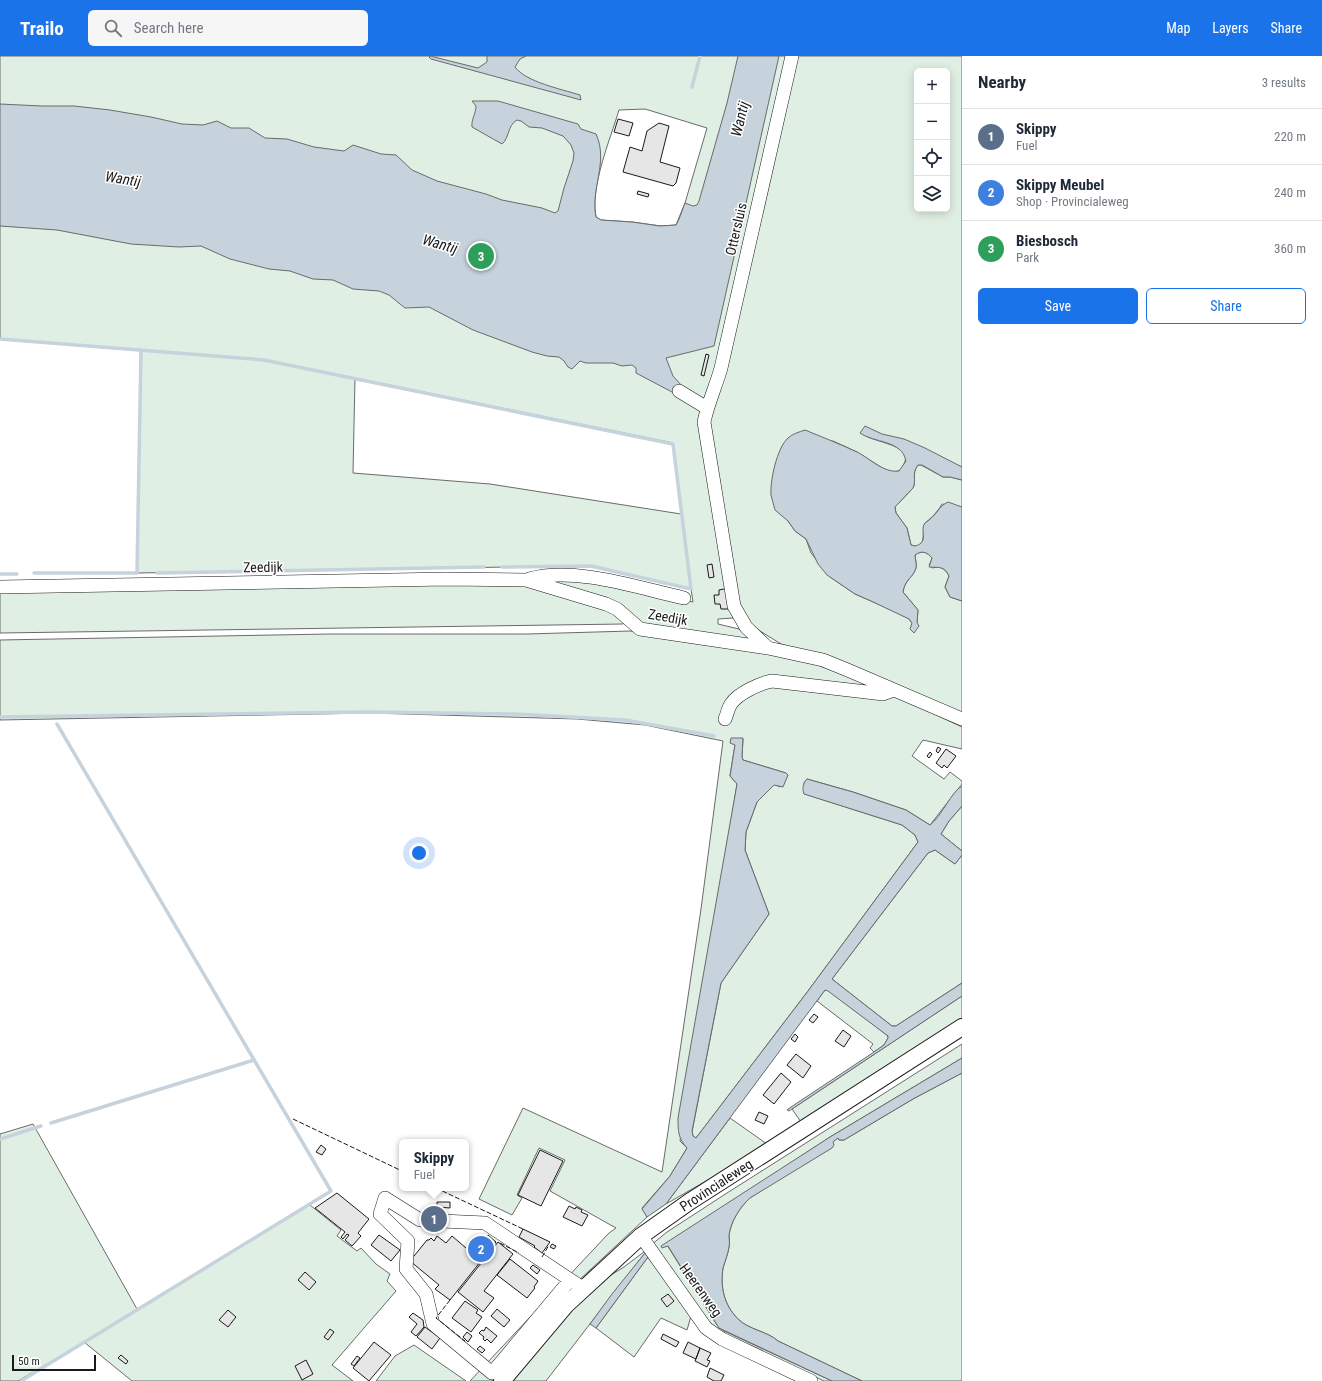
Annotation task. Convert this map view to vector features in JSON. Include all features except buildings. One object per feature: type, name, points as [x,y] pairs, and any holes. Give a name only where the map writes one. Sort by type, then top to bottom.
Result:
[{"type":"main road","name":"Provincialeweg","points":[[502,1381],[518,1352],[540,1326],[584,1289],[641,1236],[695,1198],[962,1027]]},
{"type":"street","name":"Ottersluis","points":[[707,408],[721,368],[792,56]]},
{"type":"street","points":[[679,391],[707,408],[704,422],[734,606],[746,627],[768,648]]},
{"type":"street","name":"Zeedijk","points":[[526,580],[556,575],[593,577],[684,598]]},
{"type":"street","name":"Zeedijk","points":[[0,587],[447,579],[526,580],[606,604],[617,609],[640,629],[768,648],[823,660],[962,720]]},
{"type":"street","points":[[726,719],[730,704],[761,683],[772,681],[883,694],[894,690]]},
{"type":"street","points":[[518,1352],[492,1373],[433,1324],[426,1294],[406,1269],[408,1241],[380,1214],[385,1198],[420,1220],[485,1223],[584,1289]]},
{"type":"street","name":"Heerenweg","points":[[641,1236],[706,1328],[722,1339],[811,1381]]},
{"type":"street","points":[[540,1326],[570,1280]]},
{"type":"green space","points":[[0,56],[962,56],[962,467],[861,433],[867,437],[894,446],[901,450],[905,455],[905,462],[899,471],[892,472],[884,469],[857,452],[833,441],[782,446],[773,477],[788,521],[795,531],[806,539],[811,553],[830,577],[855,594],[901,614],[912,623],[917,622],[918,610],[903,592],[905,584],[916,568],[915,555],[922,552],[928,554],[932,558],[929,565],[932,568],[937,567],[946,571],[949,576],[945,587],[950,597],[962,601],[962,716],[832,660],[781,644],[752,626],[740,607],[705,404],[725,575],[733,618],[718,619],[718,624],[743,630],[748,636],[747,640],[648,626],[539,580],[572,578],[693,602],[691,589],[591,566],[137,573],[141,350],[0,339]],"holes":[[[645,109],[707,128],[685,203],[676,225],[661,226],[601,220],[596,217],[595,205],[598,178],[619,110]],[[355,378],[673,443],[681,514],[490,484],[353,473]]]},
{"type":"green space","points":[[918,465],[921,465],[943,477],[962,480],[962,507],[942,504],[935,514],[925,523],[922,543],[916,546],[911,545],[907,528],[896,513],[895,507],[913,488],[914,474]]},
{"type":"green space","points":[[519,583],[609,609],[624,623],[0,633],[0,590]]},
{"type":"green space","points":[[630,631],[699,640],[799,658],[882,689],[962,727],[962,749],[923,740],[912,756],[944,779],[950,772],[962,781],[962,784],[930,825],[906,810],[853,792],[807,779],[804,783],[805,794],[902,825],[915,835],[918,842],[808,991],[696,1138],[693,1136],[692,1132],[721,983],[769,914],[745,850],[746,832],[757,802],[774,784],[780,787],[788,775],[786,773],[743,760],[743,739],[735,745],[730,776],[737,784],[680,1141],[687,1148],[670,1176],[642,1208],[647,1217],[576,1283],[536,1325],[492,1381],[470,1381],[609,1233],[616,1228],[550,1191],[565,1160],[539,1148],[517,1195],[522,1198],[512,1215],[479,1199],[523,1108],[662,1172],[701,909],[723,741],[645,725],[577,719],[370,713],[0,720],[0,640],[329,634],[527,634]]},
{"type":"green space","points":[[962,806],[962,851],[941,834],[949,821]]},
{"type":"green space","points":[[935,850],[955,864],[962,855],[962,983],[896,1026],[892,1026],[832,979],[928,853]]},
{"type":"green space","points":[[825,990],[828,990],[888,1036],[884,1045],[874,1052],[870,1048],[873,1044],[817,1001]]},
{"type":"green space","points":[[962,996],[962,1020],[801,1122],[792,1109]]},
{"type":"green space","points":[[962,1044],[962,1058],[830,1137],[667,1245],[717,1325],[724,1331],[832,1381],[824,1381],[707,1326],[651,1245],[667,1232],[727,1193]]},
{"type":"green space","points":[[962,1073],[962,1381],[862,1381],[742,1323],[733,1314],[726,1302],[722,1275],[729,1250],[729,1235],[732,1225],[739,1210],[746,1202],[838,1138],[839,1140],[844,1140],[913,1099]]},
{"type":"green space","points":[[730,1118],[767,1144],[666,1204]]},
{"type":"green space","points":[[33,1124],[137,1309],[310,1205],[341,1230],[337,1236],[357,1251],[361,1248],[376,1264],[390,1274],[387,1281],[396,1291],[332,1365],[353,1381],[132,1381],[84,1342],[18,1381],[0,1381],[0,1134]]},
{"type":"green space","points":[[645,1251],[645,1253],[546,1381],[509,1381],[593,1286],[624,1267]]},
{"type":"green space","points":[[648,1257],[691,1316],[687,1330],[661,1318],[634,1357],[596,1328]]},
{"type":"green space","points":[[414,1345],[466,1381],[376,1381],[395,1356]]},
{"type":"water","points":[[487,56],[526,56],[520,59],[515,67],[520,72],[535,81],[580,95],[581,100],[431,59],[429,57],[478,68],[487,62]]},
{"type":"water","name":"Wantij","points":[[738,56],[779,56],[714,346],[666,358],[673,376],[682,386],[676,393],[636,373],[636,368],[632,365],[622,366],[613,363],[586,363],[580,361],[572,369],[568,367],[559,357],[547,356],[532,352],[473,330],[429,307],[405,308],[389,295],[379,291],[353,289],[333,280],[313,279],[290,271],[269,269],[230,259],[201,246],[179,247],[131,244],[57,230],[0,226],[0,104],[74,106],[110,110],[182,124],[203,125],[217,121],[231,128],[249,128],[265,138],[287,139],[314,147],[344,151],[353,145],[381,154],[396,155],[412,170],[437,181],[486,194],[502,200],[542,208],[555,213],[558,211],[573,161],[574,153],[571,145],[563,136],[542,128],[529,127],[517,120],[510,128],[505,141],[502,144],[472,127],[476,106],[472,101],[498,101],[578,124],[581,129],[596,134],[601,155],[595,196],[596,217],[601,220],[660,226],[676,225],[685,203],[693,206],[697,205],[699,201],[727,103]]},
{"type":"water","points":[[865,426],[882,434],[904,439],[962,467],[962,480],[943,477],[922,465],[918,465],[914,474],[913,488],[895,507],[896,513],[907,528],[911,545],[915,546],[922,542],[923,526],[925,523],[943,506],[948,502],[962,507],[962,601],[950,597],[945,587],[949,576],[945,570],[929,567],[932,558],[926,553],[922,552],[915,555],[916,568],[905,584],[903,592],[918,610],[917,622],[919,626],[914,633],[910,629],[912,623],[909,619],[855,594],[827,575],[818,564],[806,539],[795,531],[788,521],[775,510],[771,497],[773,473],[784,443],[796,433],[805,430],[857,452],[882,468],[899,471],[906,461],[903,454],[899,449],[887,443],[860,433]]},
{"type":"water","points":[[731,738],[743,738],[743,760],[786,773],[788,775],[783,787],[774,785],[757,802],[746,832],[745,850],[769,914],[721,983],[692,1131],[693,1136],[696,1138],[808,991],[918,842],[915,835],[902,825],[804,794],[803,786],[807,779],[853,792],[906,810],[930,825],[939,816],[954,793],[962,786],[962,806],[949,821],[941,834],[962,851],[962,855],[955,864],[935,850],[928,853],[832,979],[892,1026],[896,1026],[962,983],[962,996],[789,1111],[787,1110],[884,1045],[888,1038],[888,1036],[825,990],[666,1204],[647,1217],[642,1209],[670,1176],[687,1148],[679,1134],[678,1118],[737,784],[730,776],[735,745],[730,743]]},
{"type":"water","points":[[962,1058],[962,1073],[913,1099],[844,1140],[839,1140],[838,1138],[833,1142],[834,1145],[832,1148],[750,1198],[736,1215],[730,1230],[729,1246],[723,1268],[722,1282],[726,1302],[733,1314],[747,1326],[769,1335],[778,1341],[862,1381],[832,1381],[719,1328],[668,1246],[662,1248],[661,1246],[830,1137]]},
{"type":"water","points":[[645,1253],[648,1257],[596,1328],[590,1324],[612,1294]]},
{"type":"waterway","points":[[692,87],[700,56]]},
{"type":"waterway","points":[[0,339],[264,360],[673,444],[691,589],[591,566],[502,567]]},
{"type":"waterway","points":[[34,573],[137,573],[141,350]]},
{"type":"waterway","points":[[157,573],[484,567]]},
{"type":"waterway","points":[[0,574],[17,574]]},
{"type":"waterway","points":[[0,717],[368,712],[516,714],[625,720],[714,736]]},
{"type":"waterway","points":[[21,1381],[331,1191],[57,724]]},
{"type":"waterway","points":[[51,1123],[254,1060]]},
{"type":"waterway","points":[[0,1139],[41,1126]]},
{"type":"fence","points":[[293,1119],[399,1170]]},
{"type":"fence","points":[[442,1191],[523,1229]]},
{"type":"fence","points":[[500,1243],[519,1253]]},
{"type":"fence","points":[[542,1257],[549,1245]]},
{"type":"fence","points":[[450,1300],[436,1318],[465,1341]]},
{"type":"place","name":"Biesbosch","points":[[481,256]]},
{"type":"place","name":"Skippy","points":[[434,1219]]},
{"type":"place","name":"Skippy Meubel","points":[[481,1249]]}]
